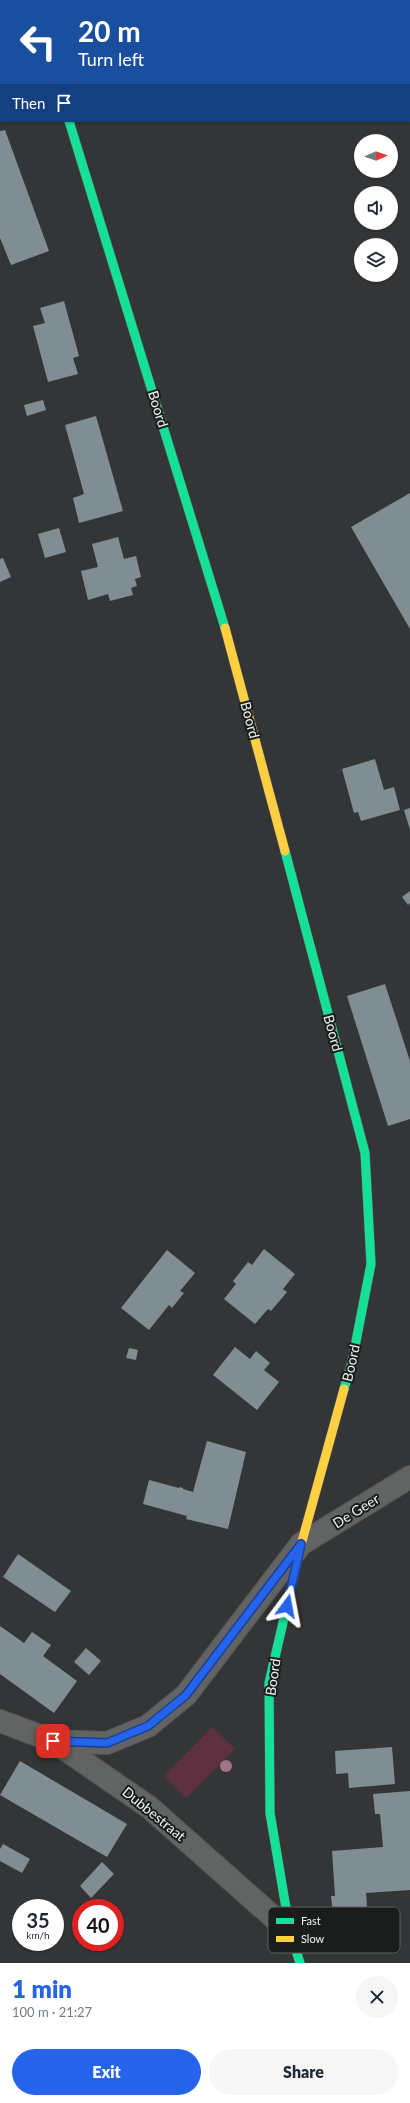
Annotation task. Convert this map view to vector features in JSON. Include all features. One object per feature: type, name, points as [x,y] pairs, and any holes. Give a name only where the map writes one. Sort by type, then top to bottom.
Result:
[{"type":"street","name":"Boord","points":[[69,122],[223,619],[365,1152],[371,1264],[352,1362],[301,1544],[269,1682],[270,1813],[286,1907]]},
{"type":"street","name":"De Geer","points":[[301,1544],[410,1477]]},
{"type":"street","points":[[53,1741],[107,1743],[148,1726],[186,1695],[301,1544]]},
{"type":"street","name":"Dubbestraat","points":[[0,1721],[53,1741],[149,1806],[268,1912]]},
{"type":"street","name":"Boord","points":[[297,1953],[300,1963]]},
{"type":"shaded area","points":[[212,1727],[235,1749],[186,1798],[164,1776]]},
{"type":"building","points":[[5,130],[49,251],[11,265],[0,238],[0,131]]},
{"type":"building","points":[[64,301],[79,356],[73,358],[78,374],[48,382],[33,326],[45,323],[40,308]]},
{"type":"building","points":[[43,400],[46,410],[27,416],[24,405]]},
{"type":"building","points":[[96,416],[123,511],[79,523],[73,498],[84,494],[65,425]]},
{"type":"building","points":[[410,493],[410,629],[351,527]]},
{"type":"building","points":[[59,528],[66,552],[45,558],[38,534]]},
{"type":"building","points":[[118,537],[124,559],[136,556],[141,577],[135,579],[137,586],[131,588],[133,595],[110,601],[108,594],[88,600],[81,571],[98,567],[92,544]]},
{"type":"building","points":[[3,558],[11,577],[0,582],[0,559]]},
{"type":"building","points":[[375,759],[384,790],[394,787],[400,810],[361,821],[358,812],[354,813],[342,769]]},
{"type":"building","points":[[410,808],[410,830],[404,810]]},
{"type":"building","points":[[410,891],[410,903],[408,905],[402,897]]},
{"type":"building","points":[[385,984],[410,1061],[410,1119],[388,1126],[347,996]]},
{"type":"building","points":[[264,1249],[295,1274],[283,1289],[287,1292],[271,1311],[268,1309],[255,1324],[224,1299],[236,1284],[233,1281],[248,1262],[252,1265]]},
{"type":"building","points":[[167,1250],[195,1273],[180,1291],[184,1293],[172,1308],[169,1305],[149,1330],[121,1308]]},
{"type":"building","points":[[235,1347],[250,1359],[256,1351],[270,1363],[264,1370],[279,1382],[257,1410],[213,1375]]},
{"type":"building","points":[[129,1348],[138,1350],[136,1360],[126,1358]]},
{"type":"building","points":[[207,1441],[246,1452],[228,1529],[186,1519],[187,1516],[143,1504],[149,1480],[183,1488],[193,1492]]},
{"type":"building","points":[[18,1554],[71,1591],[55,1612],[3,1577]]},
{"type":"building","points":[[0,1626],[24,1643],[32,1632],[51,1645],[43,1656],[77,1681],[54,1713],[0,1674]]},
{"type":"building","points":[[86,1648],[101,1661],[89,1675],[74,1662]]},
{"type":"building","points":[[392,1747],[395,1784],[349,1788],[348,1773],[336,1774],[335,1751]]},
{"type":"building","points":[[20,1761],[127,1824],[107,1857],[0,1795]]},
{"type":"building","points":[[410,1791],[410,1890],[366,1893],[367,1907],[332,1907],[331,1896],[335,1896],[332,1851],[383,1847],[380,1814],[375,1814],[373,1794]]},
{"type":"building","points":[[3,1844],[30,1859],[22,1873],[0,1861],[0,1849]]},
{"type":"building","points":[[102,1862],[114,1874],[91,1898],[80,1886]]},
{"type":"traffic: fast","points":[[69,122],[225,628]]},
{"type":"traffic: fast","points":[[285,851],[365,1153],[371,1264],[352,1362],[344,1389]]},
{"type":"traffic: fast","points":[[286,1907],[270,1813],[269,1683],[301,1545]]},
{"type":"traffic: fast","points":[[297,1953],[300,1963]]},
{"type":"traffic: slow","points":[[225,628],[285,851]]},
{"type":"traffic: slow","points":[[301,1545],[344,1389]]},
{"type":"route","points":[[53,1741],[107,1743],[148,1726],[186,1695],[301,1544],[287,1606]]}]
